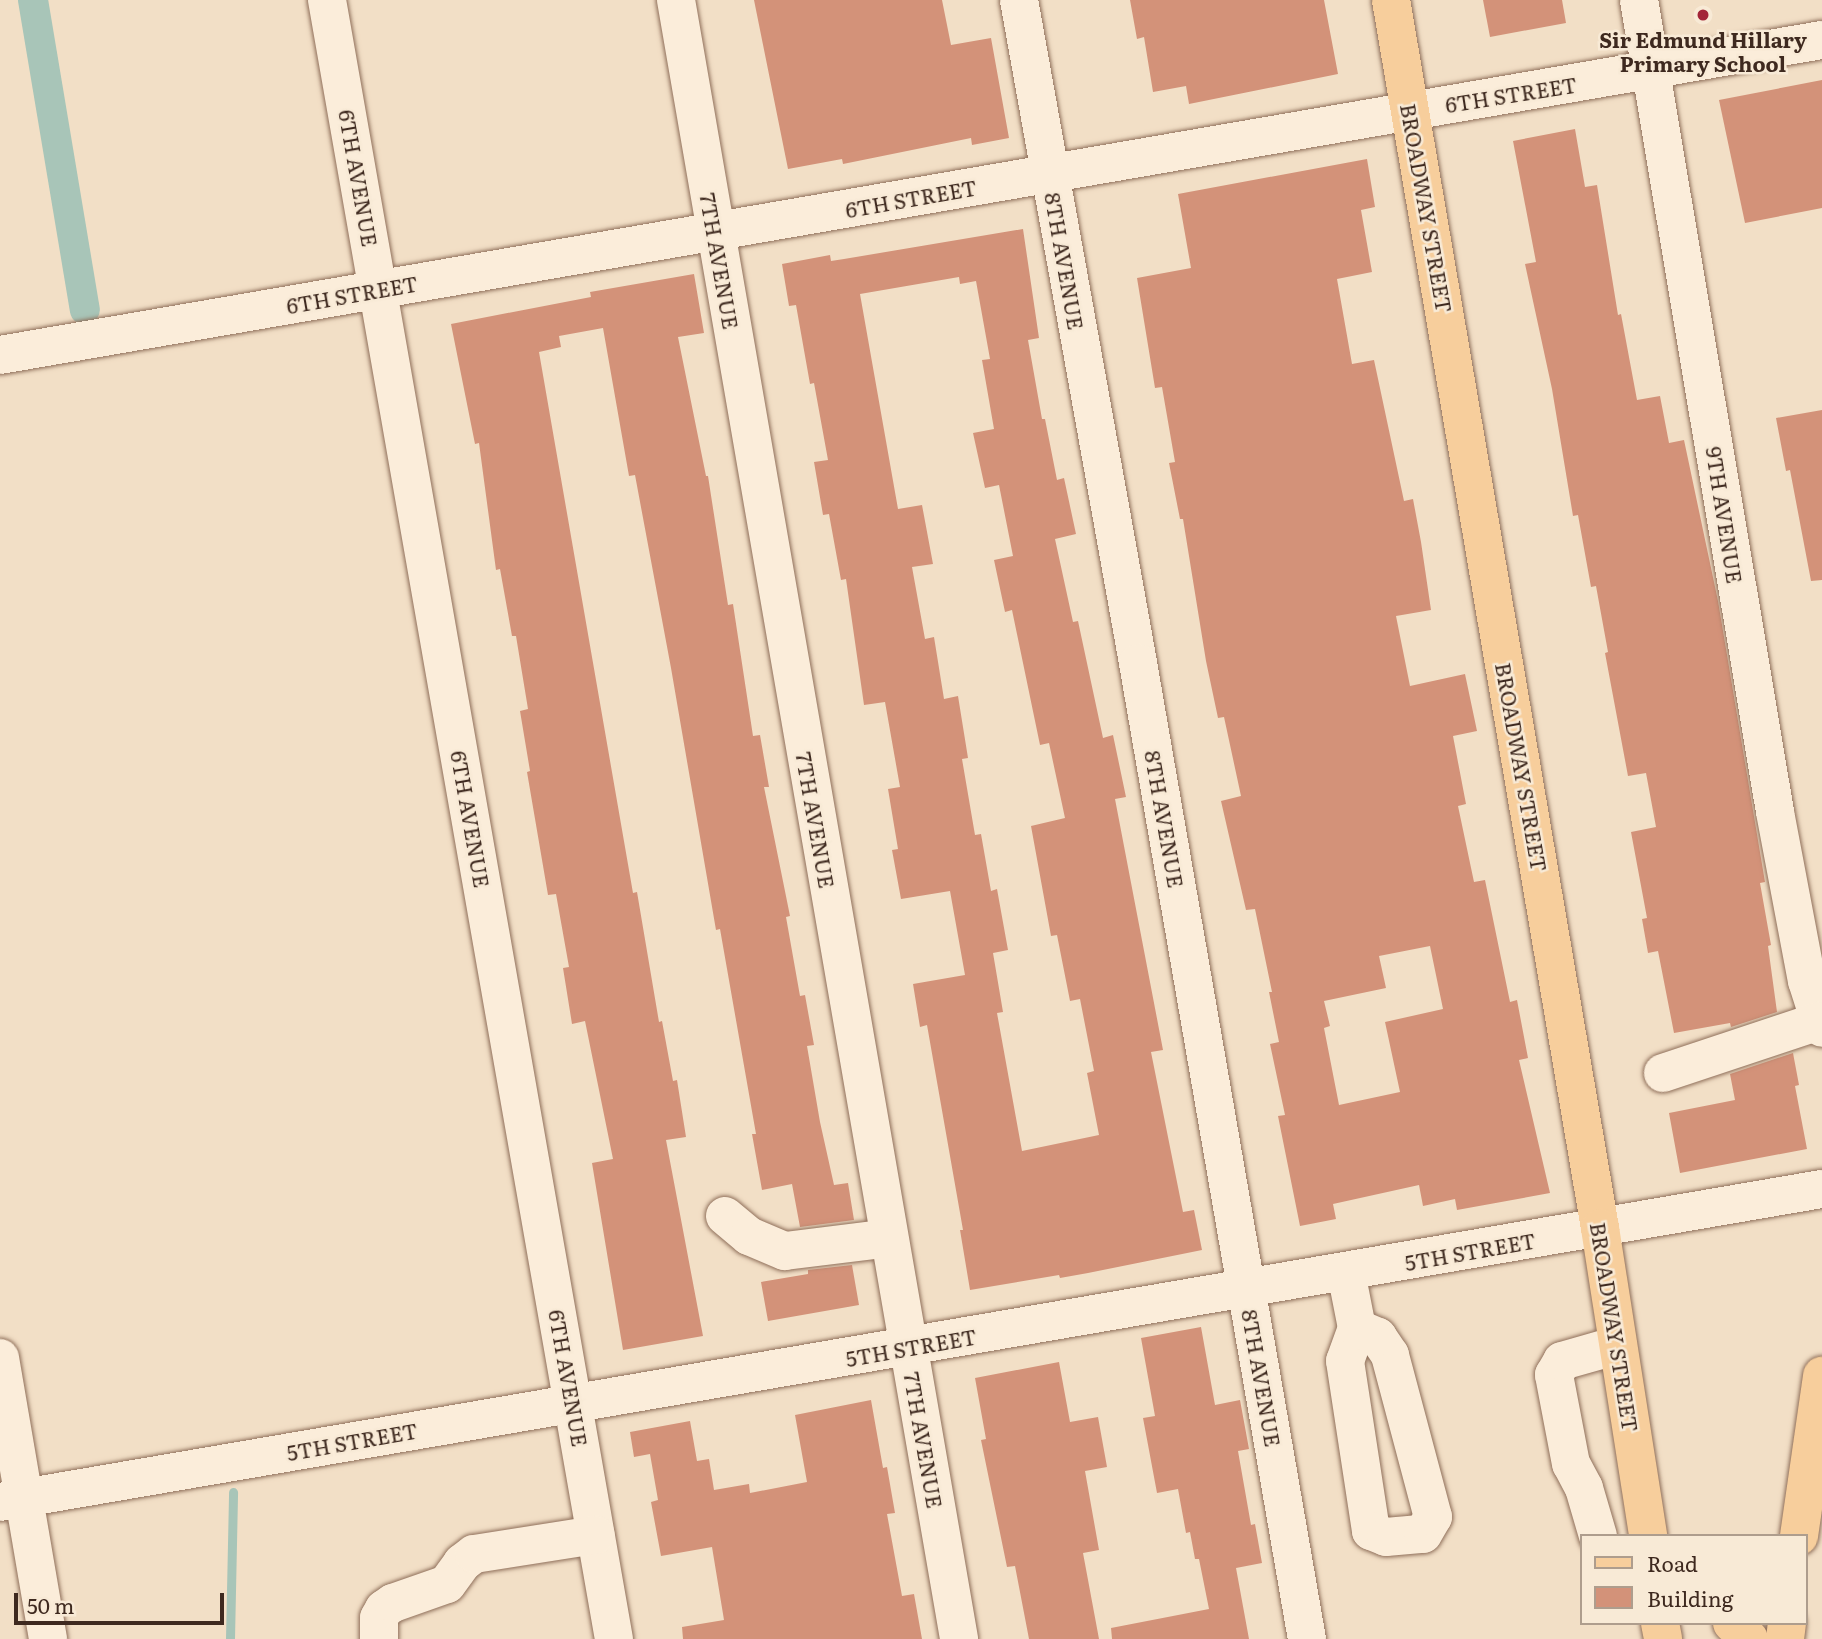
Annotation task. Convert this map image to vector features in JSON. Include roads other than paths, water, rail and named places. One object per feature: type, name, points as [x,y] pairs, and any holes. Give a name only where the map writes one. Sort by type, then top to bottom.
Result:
[{"type":"main road","name":"BROADWAY STREET","points":[[1391,0],[1600,1228],[1648,1534]]},
{"type":"main road","points":[[1799,1534],[1822,1382]]},
{"type":"main road","points":[[1637,1462],[1670,1534]]},
{"type":"main road","points":[[1734,1625],[1749,1639]]},
{"type":"street","name":"6TH AVENUE","points":[[327,0],[614,1639]]},
{"type":"street","name":"7TH AVENUE","points":[[676,0],[959,1639]]},
{"type":"street","name":"8TH AVENUE","points":[[1019,0],[1307,1639]]},
{"type":"street","name":"9TH AVENUE","points":[[1639,0],[1775,812],[1810,923],[1821,1025]]},
{"type":"street","name":"6TH STREET","points":[[0,355],[1822,40]]},
{"type":"street","points":[[1663,1073],[1821,1025]]},
{"type":"street","name":"5TH STREET","points":[[12,1500],[1822,1189]]},
{"type":"street","points":[[724,1216],[749,1236],[785,1251],[889,1238]]},
{"type":"street","points":[[1346,1272],[1357,1328],[1345,1361],[1371,1531],[1386,1537],[1423,1534],[1433,1517],[1390,1355],[1378,1337],[1357,1328]]},
{"type":"street","points":[[1597,1534],[1584,1488],[1571,1464],[1555,1375],[1562,1361],[1618,1345]]},
{"type":"street","points":[[0,1358],[12,1500],[48,1639]]},
{"type":"street","points":[[379,1639],[379,1618],[384,1609],[393,1603],[447,1584],[462,1563],[474,1554],[596,1535]]},
{"type":"waterway","points":[[33,0],[85,310]]},
{"type":"waterway","points":[[230,1639],[233,1492]]},
{"type":"place","name":"Sir Edmund Hillary Primary School","points":[[1703,15]]}]
